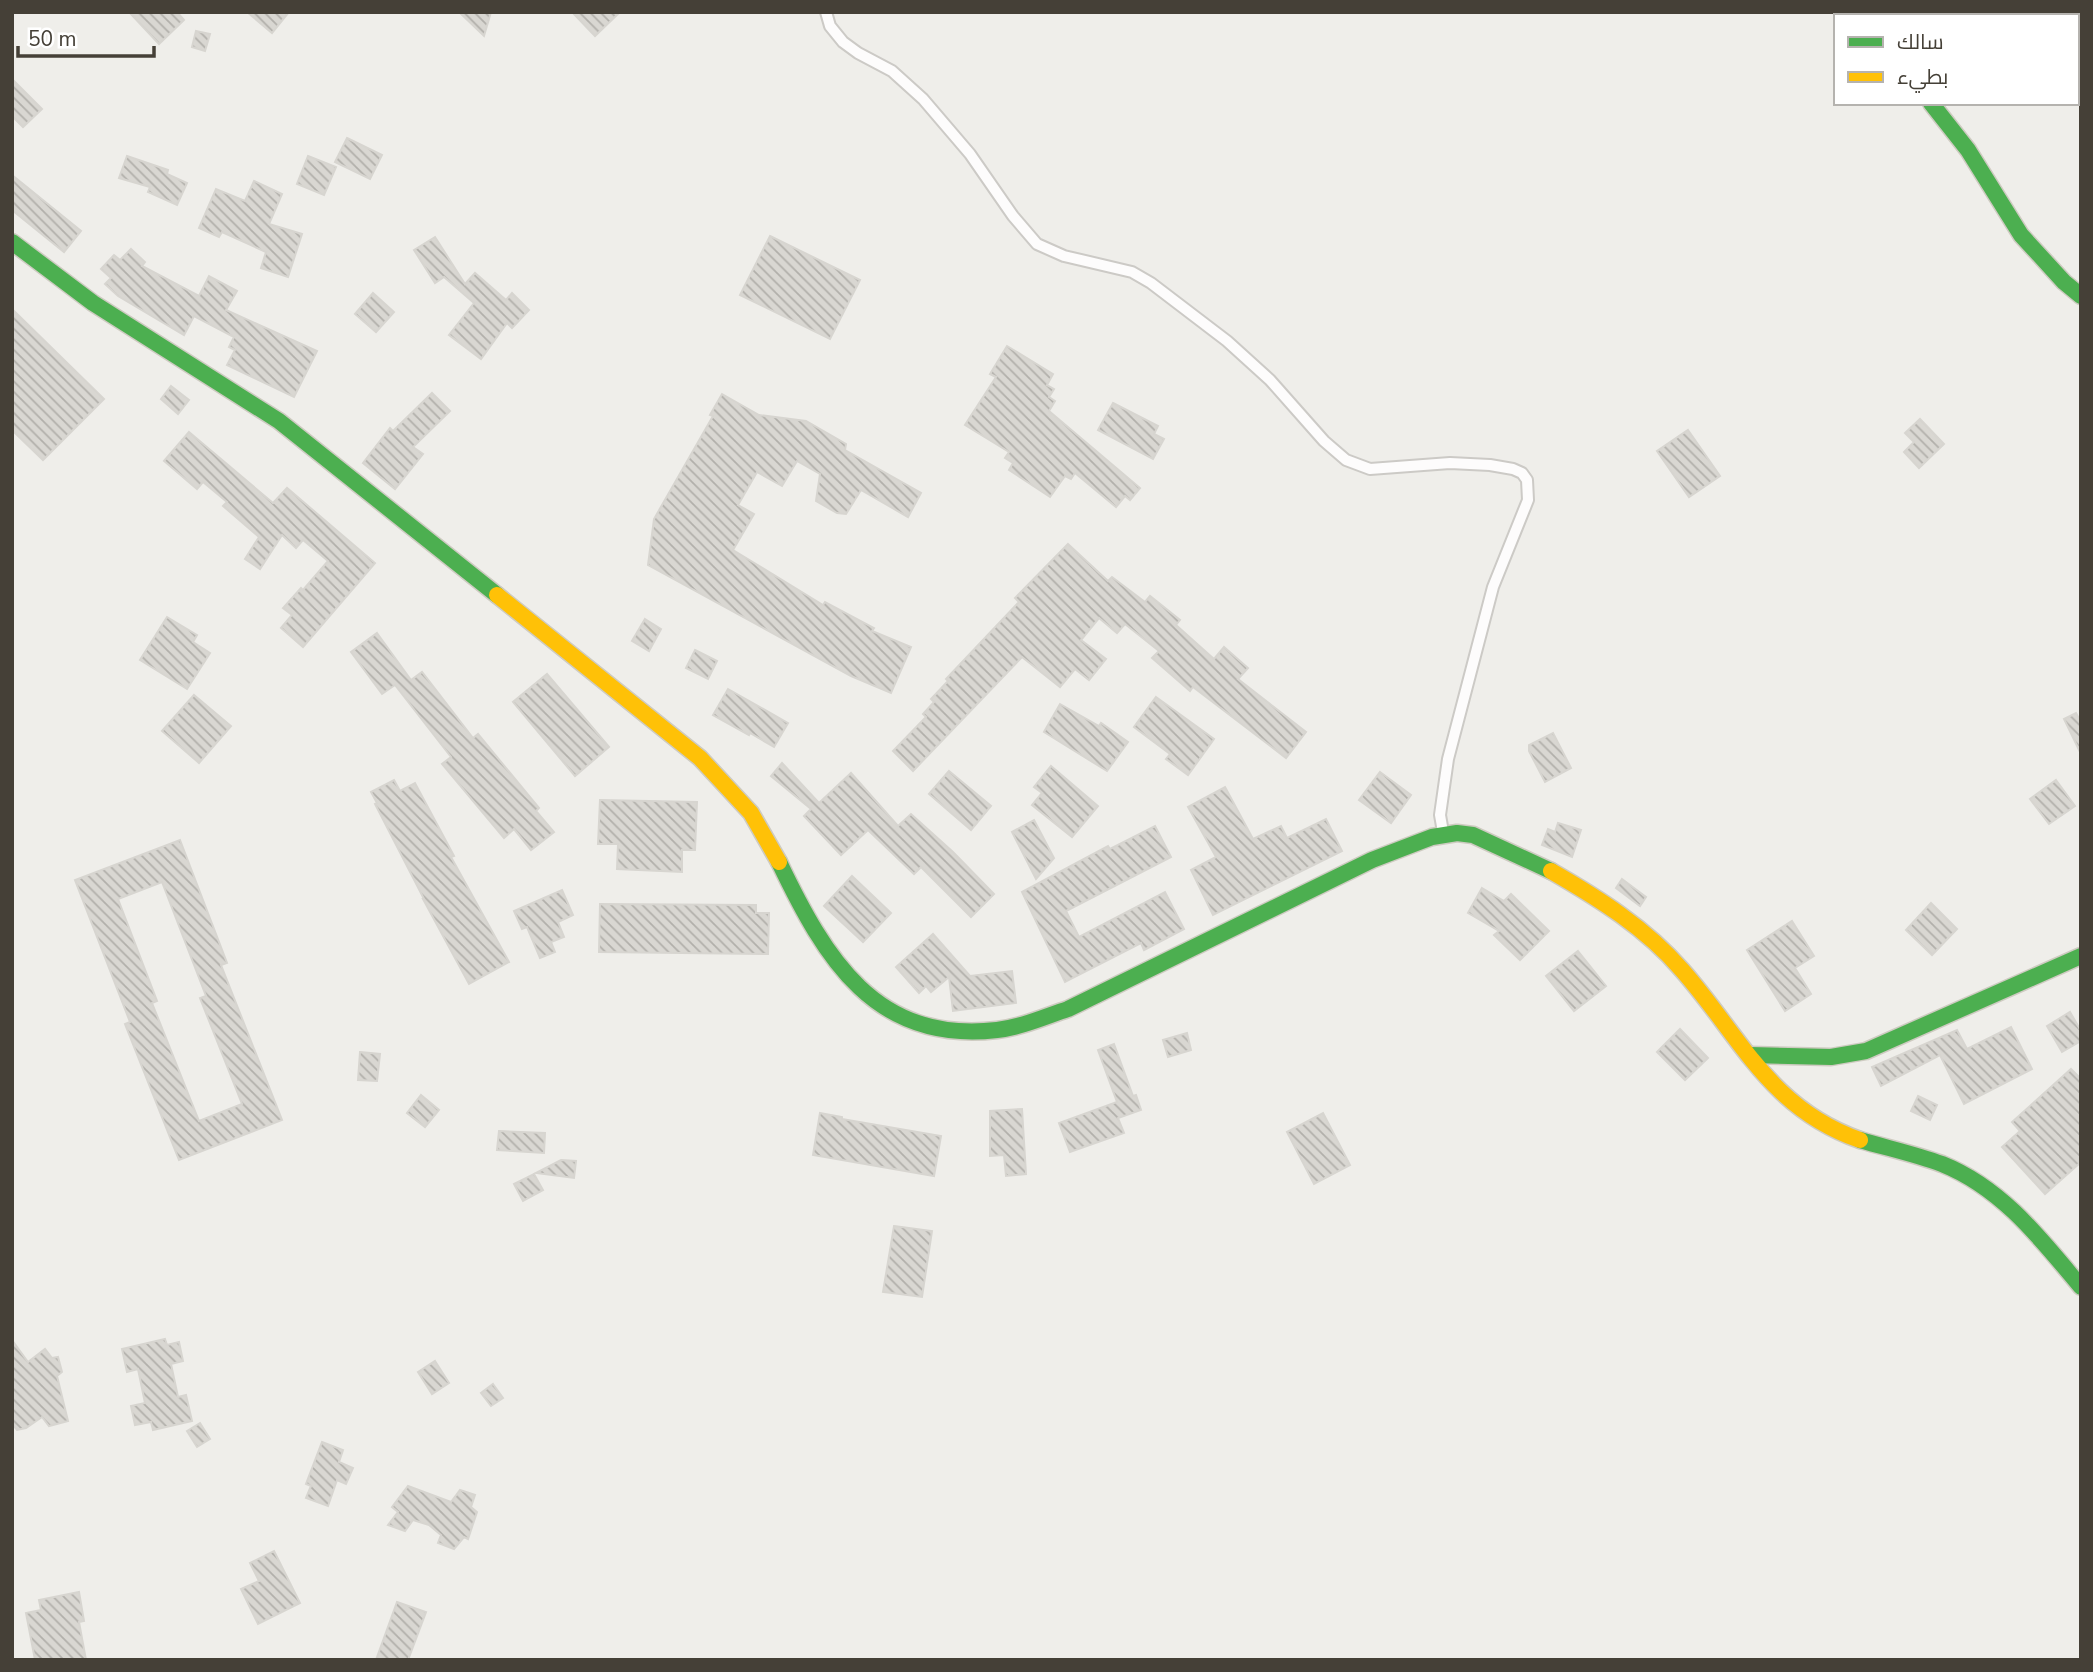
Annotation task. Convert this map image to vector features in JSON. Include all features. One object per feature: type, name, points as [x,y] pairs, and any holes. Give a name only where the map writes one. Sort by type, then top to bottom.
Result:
[{"type":"main road","points":[[1933,105],[1968,150],[2021,235],[2064,282],[2081,296]]},
{"type":"main road","points":[[12,242],[93,303],[279,421],[700,758],[752,814],[793,892],[848,978],[873,1002],[900,1018],[933,1028],[974,1031],[1020,1026],[1068,1009],[1372,860],[1443,835],[1469,834],[1535,862],[1645,933],[1681,967],[1750,1055],[1786,1096],[1809,1116],[1834,1131],[1942,1164],[1977,1180],[2011,1207],[2081,1287]]},
{"type":"main road","points":[[1750,1055],[1831,1057],[1866,1051],[2081,956]]},
{"type":"lane","points":[[826,12],[830,26],[843,42],[892,72],[923,99],[970,154],[1013,216],[1037,244],[1064,256],[1132,272],[1151,283],[1227,341],[1270,380],[1324,441],[1346,460],[1370,470],[1450,463],[1490,465],[1522,473],[1527,480],[1528,500],[1493,587],[1448,759],[1440,815],[1443,835]]},
{"type":"building","points":[[129,12],[177,12],[184,20],[159,44]]},
{"type":"building","points":[[247,12],[289,12],[272,33]]},
{"type":"building","points":[[459,12],[491,12],[484,36]]},
{"type":"building","points":[[572,12],[620,12],[595,36]]},
{"type":"building","points":[[196,31],[210,34],[205,51],[192,47]]},
{"type":"building","points":[[12,79],[42,109],[23,127],[12,116]]},
{"type":"building","points":[[347,138],[382,155],[370,179],[335,162]]},
{"type":"building","points":[[127,156],[168,170],[167,174],[187,183],[177,205],[148,192],[150,187],[119,178]]},
{"type":"building","points":[[308,156],[336,167],[324,195],[297,184]]},
{"type":"building","points":[[12,175],[81,231],[64,252],[12,210]]},
{"type":"building","points":[[254,181],[282,194],[269,224],[302,234],[288,277],[261,268],[266,252],[222,232],[219,237],[199,228],[216,189],[245,201]]},
{"type":"building","points":[[770,236],[860,280],[830,339],[740,295]]},
{"type":"building","points":[[435,237],[465,284],[475,273],[506,300],[512,293],[529,310],[512,328],[507,323],[481,359],[449,335],[474,303],[444,277],[435,283],[414,250]]},
{"type":"building","points":[[131,249],[145,262],[142,266],[199,296],[209,276],[237,291],[226,310],[317,351],[294,397],[227,365],[235,350],[229,347],[234,337],[194,316],[184,335],[118,296],[105,284],[111,278],[101,269],[114,255],[120,260]]},
{"type":"building","points":[[373,293],[394,312],[376,332],[355,314]]},
{"type":"building","points":[[12,309],[104,399],[43,460],[12,430]]},
{"type":"building","points":[[1007,346],[1053,374],[1047,385],[1054,389],[1049,397],[1055,401],[1049,411],[1140,488],[1130,500],[1125,496],[1116,507],[1075,473],[1071,479],[1065,476],[1050,497],[1009,470],[1013,463],[1005,458],[1009,452],[965,425],[996,377],[990,374]]},
{"type":"building","points":[[171,386],[189,400],[178,414],[161,399]]},
{"type":"building","points":[[432,393],[450,411],[413,447],[423,454],[395,489],[363,463],[390,428],[393,431]]},
{"type":"building","points":[[722,394],[759,415],[806,421],[846,444],[845,450],[921,493],[908,517],[861,490],[846,514],[837,513],[816,501],[820,474],[797,461],[782,486],[757,472],[738,505],[754,514],[733,550],[823,605],[825,602],[874,628],[872,631],[911,647],[891,693],[851,676],[648,565],[654,519],[713,416],[710,415]]},
{"type":"building","points":[[1113,403],[1158,426],[1154,434],[1164,439],[1153,459],[1098,430]]},
{"type":"building","points":[[1920,419],[1944,444],[1919,468],[1904,452],[1914,442],[1905,433]]},
{"type":"building","points":[[1688,430],[1720,476],[1689,497],[1657,451]]},
{"type":"building","points":[[189,432],[273,503],[287,488],[375,563],[303,647],[281,628],[292,615],[283,608],[328,561],[303,540],[296,548],[282,535],[260,569],[245,559],[259,537],[223,506],[227,502],[203,482],[197,489],[164,461]]},
{"type":"building","points":[[1068,544],[1108,581],[1112,577],[1145,602],[1150,596],[1180,620],[1176,625],[1214,659],[1224,647],[1248,668],[1238,679],[1306,732],[1286,758],[1193,687],[1190,691],[1152,658],[1159,651],[1125,624],[1117,633],[1099,618],[1081,640],[1106,659],[1089,680],[1075,669],[1060,687],[1022,657],[913,771],[893,751],[926,717],[923,714],[934,702],[931,699],[948,681],[946,679],[1019,602],[1015,598]]},
{"type":"building","points":[[167,617],[197,635],[193,642],[210,653],[187,689],[140,660]]},
{"type":"building","points":[[645,619],[661,629],[649,651],[632,641]]},
{"type":"building","points":[[377,633],[411,680],[422,672],[473,738],[478,734],[539,808],[536,811],[554,832],[531,850],[514,829],[504,838],[442,764],[451,757],[395,685],[382,694],[351,652]]},
{"type":"building","points":[[695,650],[717,661],[708,679],[686,668]]},
{"type":"building","points":[[547,674],[609,747],[575,776],[513,702]]},
{"type":"building","points":[[728,689],[788,723],[774,747],[713,715]]},
{"type":"building","points":[[194,695],[231,726],[199,763],[162,731]]},
{"type":"building","points":[[1156,697],[1214,739],[1188,775],[1166,759],[1170,754],[1134,727]]},
{"type":"building","points":[[1060,704],[1099,726],[1101,723],[1128,742],[1107,771],[1044,732]]},
{"type":"building","points":[[2076,713],[2081,722],[2081,754],[2064,719]]},
{"type":"building","points":[[1553,733],[1571,768],[1545,782],[1529,751],[1529,745]]},
{"type":"building","points":[[782,763],[819,803],[851,773],[898,826],[911,814],[994,894],[971,917],[921,867],[914,874],[868,830],[841,855],[804,816],[811,809],[771,776]]},
{"type":"building","points":[[1051,766],[1098,806],[1072,837],[1032,805],[1042,793],[1034,787]]},
{"type":"building","points":[[949,771],[991,806],[971,830],[929,794]]},
{"type":"building","points":[[1380,772],[1411,795],[1391,823],[1359,800]]},
{"type":"building","points":[[394,780],[400,791],[415,783],[454,856],[451,857],[509,962],[469,984],[375,804],[377,803],[371,792]]},
{"type":"building","points":[[2056,780],[2075,806],[2049,824],[2030,799]]},
{"type":"building","points":[[1225,787],[1253,839],[1281,826],[1287,838],[1326,819],[1342,851],[1213,915],[1191,870],[1216,857],[1188,807]]},
{"type":"building","points":[[600,800],[697,802],[695,850],[682,850],[682,872],[617,869],[618,844],[598,844]]},
{"type":"building","points":[[1034,820],[1054,858],[1036,879],[1012,832]]},
{"type":"building","points":[[1558,823],[1581,830],[1572,857],[1542,845],[1548,829],[1555,832]]},
{"type":"building","points":[[1155,826],[1171,857],[1066,911],[1079,937],[1165,892],[1184,929],[1144,950],[1141,943],[1065,982],[1022,892],[1108,846],[1110,849]]},
{"type":"building","points":[[180,840],[227,963],[221,965],[282,1120],[179,1160],[125,1024],[130,1022],[75,880]],"holes":[[[162,882],[206,996],[200,998],[242,1104],[199,1121],[152,1003],[157,1001],[118,899]]]},
{"type":"building","points":[[852,876],[891,913],[863,942],[824,906]]},
{"type":"building","points":[[1622,879],[1646,897],[1640,906],[1616,888]]},
{"type":"building","points":[[1482,888],[1504,901],[1511,894],[1549,931],[1520,960],[1494,935],[1499,931],[1468,913]]},
{"type":"building","points":[[562,890],[573,915],[558,922],[564,937],[551,942],[555,952],[540,958],[527,927],[522,929],[514,911]]},
{"type":"building","points":[[1931,903],[1957,929],[1932,955],[1906,930]]},
{"type":"building","points":[[600,904],[756,905],[756,913],[769,913],[768,954],[599,952]]},
{"type":"building","points":[[1792,921],[1814,956],[1795,968],[1811,994],[1785,1011],[1747,950]]},
{"type":"building","points":[[933,934],[970,976],[1012,971],[1016,1003],[953,1011],[949,977],[931,992],[926,986],[919,993],[896,967]]},
{"type":"building","points":[[1578,951],[1606,986],[1574,1011],[1546,976]]},
{"type":"building","points":[[2070,1012],[2081,1031],[2081,1041],[2062,1052],[2047,1026]]},
{"type":"building","points":[[2011,1027],[2032,1069],[1964,1104],[1940,1055],[1881,1086],[1872,1067],[1957,1030],[1967,1049]]},
{"type":"building","points":[[1680,1029],[1708,1058],[1685,1080],[1657,1052]]},
{"type":"building","points":[[1187,1033],[1191,1050],[1168,1057],[1163,1040]]},
{"type":"building","points":[[1114,1044],[1133,1096],[1136,1095],[1141,1110],[1118,1118],[1124,1133],[1070,1152],[1059,1123],[1117,1102],[1098,1050]]},
{"type":"building","points":[[360,1052],[380,1054],[377,1081],[358,1080]]},
{"type":"building","points":[[2071,1069],[2081,1079],[2081,1162],[2045,1194],[2002,1147],[2020,1131],[2012,1122]]},
{"type":"building","points":[[421,1095],[439,1110],[425,1127],[407,1113]]},
{"type":"building","points":[[1918,1096],[1937,1105],[1930,1120],[1911,1111]]},
{"type":"building","points":[[1022,1109],[1026,1174],[1006,1176],[1004,1155],[990,1156],[990,1111]]},
{"type":"building","points":[[820,1113],[941,1136],[934,1176],[813,1155]]},
{"type":"building","points":[[1323,1113],[1350,1165],[1314,1184],[1287,1132]]},
{"type":"building","points":[[499,1131],[545,1133],[544,1153],[497,1150]]},
{"type":"building","points":[[561,1160],[576,1161],[574,1178],[536,1173]]},
{"type":"building","points":[[534,1174],[543,1190],[523,1201],[514,1184]]},
{"type":"building","points":[[894,1226],[932,1231],[922,1297],[883,1292]]},
{"type":"building","points":[[165,1339],[167,1345],[179,1342],[183,1361],[171,1364],[178,1397],[186,1395],[192,1421],[153,1430],[151,1422],[135,1425],[131,1406],[145,1403],[138,1369],[127,1372],[122,1349]]},
{"type":"building","points":[[12,1340],[28,1362],[45,1349],[52,1358],[58,1357],[62,1372],[57,1376],[68,1421],[49,1426],[42,1417],[26,1428],[17,1430],[12,1424]]},
{"type":"building","points":[[435,1361],[449,1383],[432,1394],[418,1372]]},
{"type":"building","points":[[493,1384],[503,1398],[491,1406],[481,1393]]},
{"type":"building","points":[[200,1423],[210,1439],[197,1447],[187,1431]]},
{"type":"building","points":[[322,1442],[343,1450],[339,1462],[353,1468],[346,1484],[337,1480],[328,1506],[306,1498],[311,1486],[306,1484]]},
{"type":"building","points":[[408,1486],[451,1502],[460,1490],[475,1495],[471,1507],[477,1512],[468,1539],[464,1537],[454,1549],[438,1543],[441,1535],[429,1525],[413,1520],[405,1531],[388,1525],[398,1512],[392,1507]]},
{"type":"building","points":[[274,1551],[300,1603],[258,1624],[241,1589],[259,1581],[250,1563]]},
{"type":"building","points":[[79,1592],[84,1621],[79,1622],[86,1660],[35,1660],[26,1613],[41,1610],[39,1600]]},
{"type":"building","points":[[397,1602],[426,1612],[408,1660],[376,1660]]},
{"type":"traffic: fast","points":[[1933,105],[1968,150],[2021,235],[2064,282],[2081,296]]},
{"type":"traffic: fast","points":[[12,242],[93,303],[279,421],[497,595]]},
{"type":"traffic: fast","points":[[779,862],[815,931],[836,961],[860,987],[887,1008],[918,1023],[954,1031],[1006,1029],[1068,1009],[1372,860],[1432,837],[1457,833],[1473,835],[1551,871]]},
{"type":"traffic: fast","points":[[1750,1055],[1831,1057],[1866,1051],[2081,956]]},
{"type":"traffic: fast","points":[[1860,1140],[1942,1164],[1964,1174],[2002,1201],[2019,1217],[2081,1287]]},
{"type":"traffic: slow","points":[[497,595],[700,758],[751,813],[779,862]]},
{"type":"traffic: slow","points":[[1551,871],[1621,915],[1668,955],[1779,1090],[1829,1126],[1860,1140]]}]
